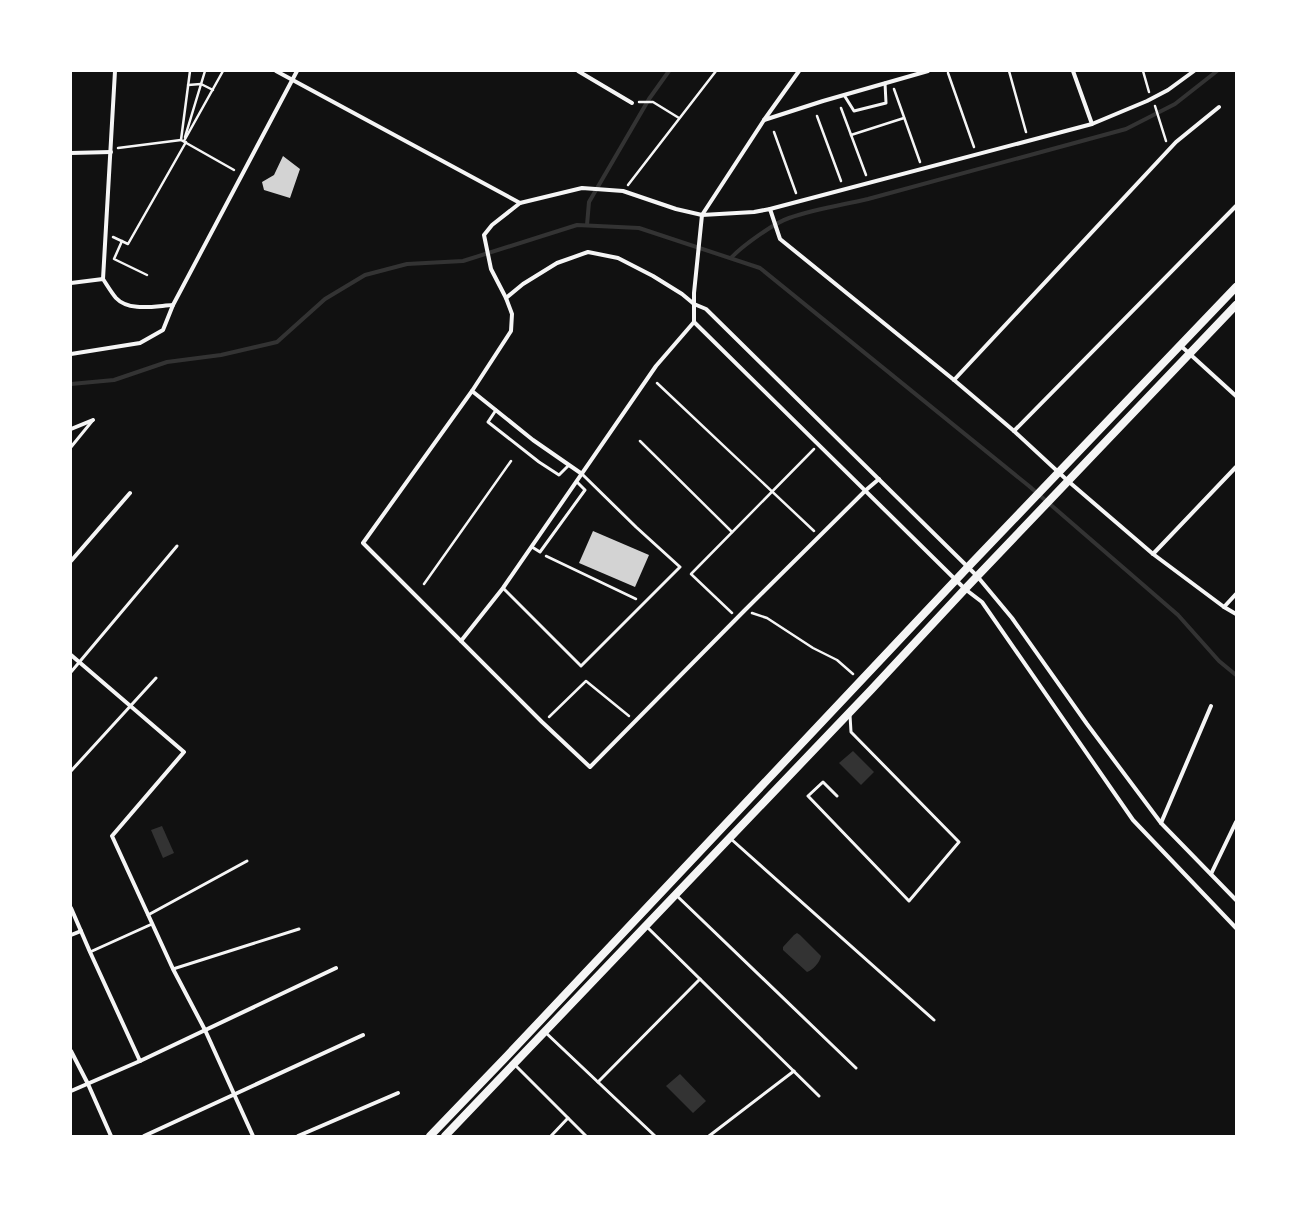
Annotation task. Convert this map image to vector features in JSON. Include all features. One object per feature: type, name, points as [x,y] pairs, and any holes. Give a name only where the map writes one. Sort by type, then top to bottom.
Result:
[{"type":"main road","points":[[430,1136],[968,567],[1236,287]]},
{"type":"main road","points":[[445,1136],[1236,305]]},
{"type":"main road","points":[[861,681],[871,690]]},
{"type":"main road","points":[[840,703],[850,712]]},
{"type":"main road","points":[[762,785],[772,794]]},
{"type":"main road","points":[[667,886],[676,895]]},
{"type":"main road","points":[[637,917],[646,926]]},
{"type":"main road","points":[[507,1056],[515,1064]]},
{"type":"street","points":[[115,71],[103,280],[116,298],[127,304],[140,308],[173,305]]},
{"type":"street","points":[[276,71],[520,203]]},
{"type":"street","points":[[71,354],[140,343],[163,330],[173,305],[297,71]]},
{"type":"street","points":[[578,71],[632,103]]},
{"type":"street","points":[[461,641],[503,588],[656,366],[694,322],[694,293],[702,215],[764,120],[799,71]]},
{"type":"street","points":[[764,120],[928,71]]},
{"type":"street","points":[[1073,71],[1092,124]]},
{"type":"street","points":[[879,479],[866,490],[744,611],[590,767],[542,722],[363,544],[472,391],[511,331],[512,314],[506,298],[491,269],[484,235],[492,225],[520,203],[585,188],[621,191],[676,209],[702,215],[754,212],[770,209],[1092,124],[1147,101],[1168,90],[1194,71]]},
{"type":"street","points":[[954,380],[1176,142],[1219,107]]},
{"type":"street","points":[[71,153],[111,152]]},
{"type":"street","points":[[1014,432],[1236,206]]},
{"type":"street","points":[[770,209],[780,239],[954,380],[1068,481],[1154,554],[1224,607],[1236,614]]},
{"type":"street","points":[[506,298],[523,284],[557,263],[588,252],[618,258],[653,276],[682,294],[694,304],[706,310],[977,576],[1012,618],[1086,724],[1161,823],[1236,900]]},
{"type":"street","points":[[71,283],[103,280]]},
{"type":"street","points":[[694,322],[965,589],[982,602],[1133,820],[1236,928]]},
{"type":"street","points":[[1181,346],[1236,396]]},
{"type":"street","points":[[472,391],[533,440],[582,474]]},
{"type":"street","points":[[71,429],[93,420]]},
{"type":"street","points":[[1154,554],[1236,468]]},
{"type":"street","points":[[71,561],[130,493]]},
{"type":"street","points":[[1224,607],[1236,594]]},
{"type":"street","points":[[71,654],[184,752],[112,836],[173,969],[205,1030],[253,1136]]},
{"type":"street","points":[[1161,823],[1211,706]]},
{"type":"street","points":[[1211,874],[1236,822]]},
{"type":"street","points":[[71,908],[140,1061]]},
{"type":"street","points":[[71,935],[81,931]]},
{"type":"street","points":[[71,1091],[140,1061],[336,968]]},
{"type":"street","points":[[144,1136],[364,1036]]},
{"type":"street","points":[[71,1051],[88,1084],[111,1136]]},
{"type":"street","points":[[298,1136],[398,1093]]},
{"type":"lane","points":[[844,95],[854,110],[886,103],[884,83]]},
{"type":"lane","points":[[496,410],[488,422],[539,462],[559,475],[569,464]]},
{"type":"lane","points":[[71,447],[93,420]]},
{"type":"lane","points":[[503,588],[581,666],[680,567],[636,528],[582,474]]},
{"type":"lane","points":[[532,547],[540,552],[585,490],[577,482]]},
{"type":"lane","points":[[71,672],[176,546]]},
{"type":"lane","points":[[71,771],[156,678]]},
{"type":"lane","points":[[837,796],[823,782],[808,796],[908,901],[959,842],[851,732],[850,712]]},
{"type":"lane","points":[[730,837],[934,1020]]},
{"type":"lane","points":[[148,915],[247,861]]},
{"type":"lane","points":[[676,895],[856,1068]]},
{"type":"lane","points":[[90,952],[152,924]]},
{"type":"lane","points":[[646,926],[819,1096]]},
{"type":"lane","points":[[173,969],[299,929]]},
{"type":"lane","points":[[598,1082],[700,979]]},
{"type":"lane","points":[[545,1032],[655,1136]]},
{"type":"lane","points":[[515,1064],[586,1136]]},
{"type":"lane","points":[[709,1136],[794,1071]]},
{"type":"lane","points":[[551,1136],[568,1118]]},
{"type":"path","points":[[183,141],[190,71]]},
{"type":"path","points":[[183,141],[205,71]]},
{"type":"path","points":[[112,237],[128,244],[183,141],[223,71]]},
{"type":"path","points":[[621,191],[716,71]]},
{"type":"path","points":[[1009,71],[1026,132]]},
{"type":"path","points":[[1143,71],[1149,94]]},
{"type":"path","points":[[948,74],[974,147]]},
{"type":"path","points":[[188,85],[201,84],[212,90]]},
{"type":"path","points":[[894,89],[920,163]]},
{"type":"path","points":[[641,102],[653,102],[679,118]]},
{"type":"path","points":[[1155,106],[1166,139]]},
{"type":"path","points":[[841,108],[866,175]]},
{"type":"path","points":[[817,116],[841,181]]},
{"type":"path","points":[[851,135],[904,118]]},
{"type":"path","points":[[774,132],[796,193]]},
{"type":"path","points":[[118,148],[183,141],[234,170]]},
{"type":"path","points":[[122,241],[114,258],[147,275]]},
{"type":"path","points":[[657,383],[814,531]]},
{"type":"path","points":[[640,441],[732,532]]},
{"type":"path","points":[[732,613],[691,574],[814,449]]},
{"type":"path","points":[[424,584],[511,461]]},
{"type":"path","points":[[546,556],[636,599]]},
{"type":"path","points":[[744,611],[767,618],[813,648],[837,660],[861,681]]},
{"type":"path","points":[[549,717],[586,681],[629,717]]},
{"type":"shaded area","points":[[853,751],[874,772],[861,785],[839,763]]},
{"type":"shaded area","points":[[162,826],[174,853],[163,858],[151,830]]},
{"type":"shaded area","points":[[797,933],[821,956],[816,966],[807,972],[783,950],[783,947]]},
{"type":"shaded area","points":[[680,1074],[706,1101],[693,1113],[666,1086]]},
{"type":"building","points":[[283,156],[300,169],[290,198],[264,190],[262,182],[274,175]]},
{"type":"building","points":[[593,531],[649,555],[635,587],[579,563]]},
{"type":"waterway","points":[[587,225],[589,202],[649,99],[669,71]]},
{"type":"waterway","points":[[731,258],[758,235],[789,218],[868,199],[1126,129],[1175,104],[1217,71]]},
{"type":"waterway","points":[[71,384],[114,380],[167,362],[221,355],[277,342],[325,299],[365,275],[407,264],[463,261],[577,225],[639,228],[760,268],[1029,486],[1178,615],[1219,661],[1236,675]]}]
